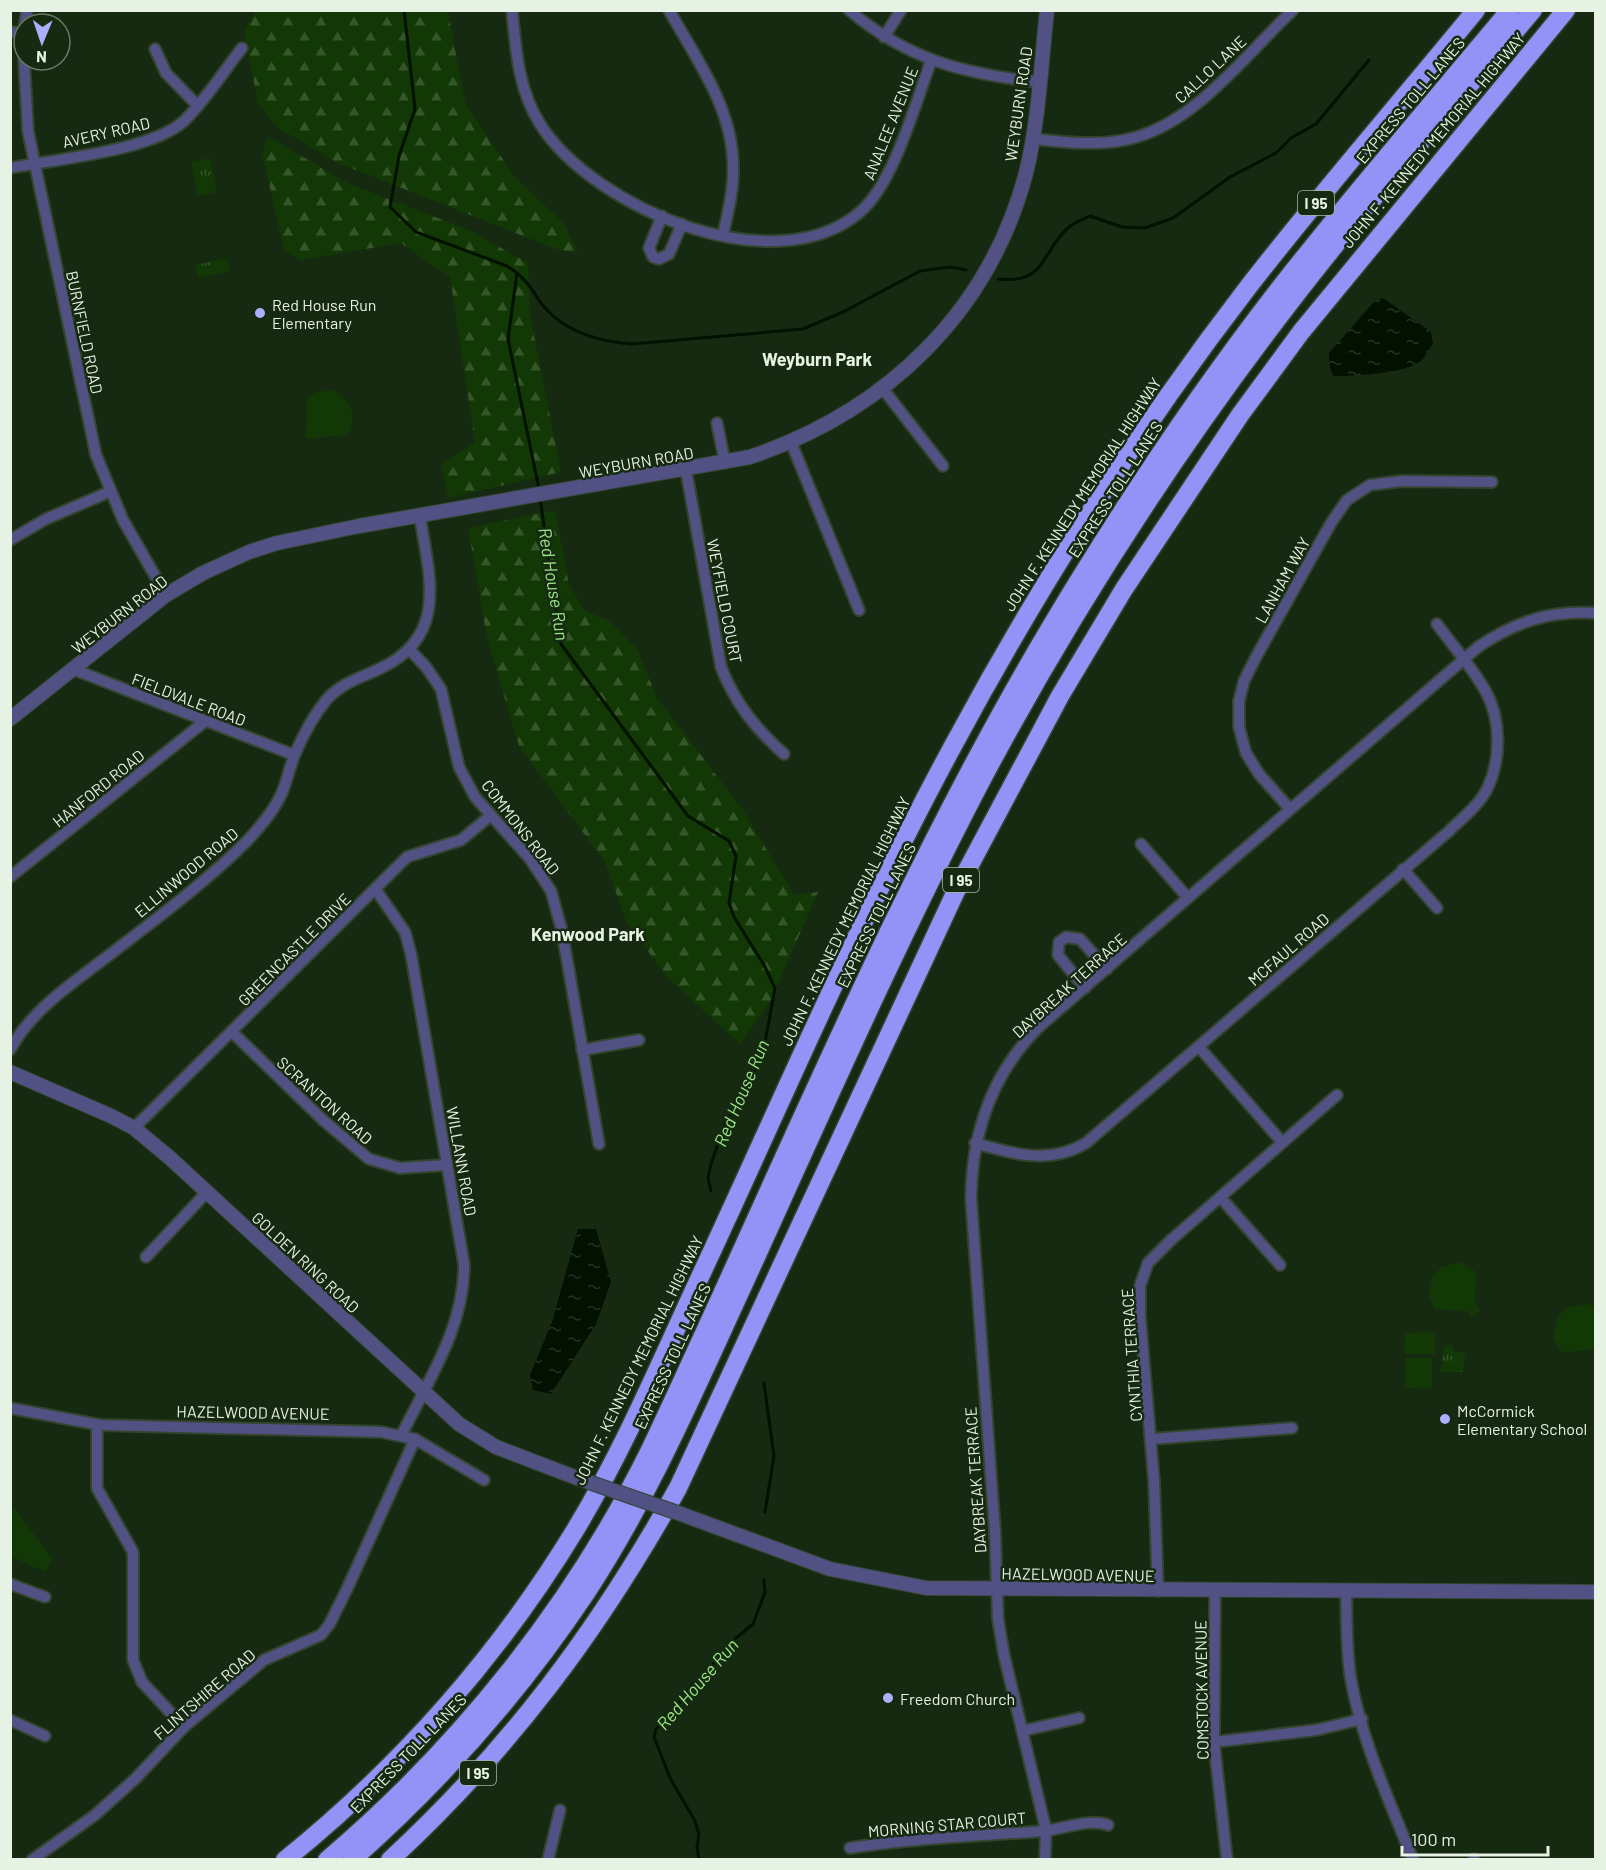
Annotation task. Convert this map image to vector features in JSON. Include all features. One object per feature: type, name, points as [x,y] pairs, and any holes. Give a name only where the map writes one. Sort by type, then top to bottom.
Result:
[{"type":"highway","name":"JOHN F. KENNEDY MEMORIAL HIGHWAY","points":[[285,1860],[364,1791],[438,1714],[499,1640],[575,1531],[623,1445],[876,897],[956,740],[1024,619],[1134,446],[1222,322],[1308,212],[1476,10]]},
{"type":"highway","name":"EXPRESS TOLL LANES","points":[[327,1860],[396,1798],[470,1718],[532,1641],[588,1560],[650,1450],[918,871],[982,747],[1052,624],[1152,466],[1228,357],[1346,207],[1510,10]]},
{"type":"highway","name":"EXPRESS TOLL LANES","points":[[352,1860],[430,1786],[501,1707],[566,1622],[623,1534],[680,1423],[930,882],[1021,709],[1111,558],[1197,429],[1293,298],[1381,189],[1533,10]]},
{"type":"highway","name":"JOHN F. KENNEDY MEMORIAL HIGHWAY","points":[[390,1860],[435,1818],[523,1721],[596,1624],[638,1559],[687,1469],[956,891],[1060,696],[1130,580],[1240,415],[1302,332],[1566,10]]},
{"type":"street","name":"ANALEE AVENUE","points":[[512,10],[522,83],[534,112],[548,135],[578,165],[615,191],[662,216],[723,235],[759,240],[796,241],[831,231],[860,212],[883,184],[931,61]]},
{"type":"street","points":[[669,10],[715,92],[731,139],[733,180],[723,235]]},
{"type":"street","points":[[849,10],[884,37],[931,61],[983,75],[1039,82]]},
{"type":"street","points":[[884,37],[901,10]]},
{"type":"street","name":"WEYBURN ROAD","points":[[10,719],[75,670],[166,595],[232,559],[277,543],[725,463],[791,442],[836,419],[883,389],[929,347],[976,287],[1007,227],[1026,173],[1033,139],[1047,10]]},
{"type":"street","name":"CALLO LANE","points":[[1033,139],[1103,143],[1136,138],[1163,128],[1193,107],[1293,10]]},
{"type":"street","name":"AVERY ROAD","points":[[10,168],[147,141],[174,128],[197,105],[242,48]]},
{"type":"street","points":[[155,49],[166,73],[197,105]]},
{"type":"street","name":"BURNFIELD ROAD","points":[[24,72],[25,110],[34,163],[96,455],[110,492],[137,547],[166,595]]},
{"type":"street","points":[[662,216],[649,248],[653,257],[659,259],[669,254],[682,224]]},
{"type":"street","points":[[883,389],[943,466]]},
{"type":"street","points":[[717,423],[725,463]]},
{"type":"street","points":[[791,442],[859,610]]},
{"type":"street","name":"WEYFIELD COURT","points":[[686,470],[721,667],[730,689],[746,716],[784,754]]},
{"type":"street","name":"LANHAM WAY","points":[[1290,808],[1259,774],[1246,753],[1239,727],[1239,701],[1244,681],[1256,657],[1331,523],[1347,500],[1370,485],[1402,481],[1492,482]]},
{"type":"street","points":[[13,534],[110,492]]},
{"type":"street","name":"ELLINWOOD ROAD","points":[[10,1050],[36,1017],[72,984],[215,871],[248,840],[280,796],[294,755],[317,712],[328,698],[351,680],[387,665],[409,649],[425,625],[430,607],[430,576],[420,517]]},
{"type":"street","name":"DAYBREAK TERRACE","points":[[1045,1860],[1046,1830],[1001,1640],[995,1590],[995,1532],[971,1198],[975,1143],[994,1091],[1015,1055],[1040,1026],[1463,660],[1487,641],[1515,624],[1553,613],[1596,613]]},
{"type":"street","name":"MCFAUL ROAD","points":[[975,1143],[1012,1153],[1035,1156],[1058,1155],[1074,1150],[1199,1047],[1448,832],[1479,800],[1493,772],[1497,733],[1492,705],[1486,691],[1437,624]]},
{"type":"street","name":"COMMONS ROAD","points":[[409,649],[426,667],[441,689],[459,767],[476,797],[490,816],[531,859],[550,891],[562,931],[599,1144]]},
{"type":"street","name":"FIELDVALE ROAD","points":[[75,670],[204,722],[294,755]]},
{"type":"street","name":"HANFORD ROAD","points":[[10,877],[204,722]]},
{"type":"street","name":"GREENCASTLE DRIVE","points":[[134,1128],[407,857],[461,840],[490,816]]},
{"type":"street","points":[[1141,844],[1188,898]]},
{"type":"street","points":[[1403,869],[1437,908]]},
{"type":"street","name":"WILLANN ROAD","points":[[376,890],[405,932],[411,954],[463,1252],[464,1289],[451,1334],[401,1436]]},
{"type":"street","points":[[1085,988],[1058,955],[1059,942],[1066,937],[1080,939],[1107,969]]},
{"type":"street","name":"SCRANTON ROAD","points":[[232,1032],[324,1121],[369,1159],[400,1168],[446,1165]]},
{"type":"street","points":[[582,1050],[639,1040]]},
{"type":"street","points":[[1199,1047],[1281,1141]]},
{"type":"street","name":"GOLDEN RING ROAD","points":[[10,1072],[92,1106],[134,1128],[207,1192],[459,1424],[496,1447],[577,1478]]},
{"type":"street","name":"CYNTHIA TERRACE","points":[[1158,1592],[1152,1439],[1140,1315],[1141,1278],[1153,1258],[1281,1141],[1337,1095]]},
{"type":"street","points":[[146,1257],[207,1192]]},
{"type":"street","points":[[1221,1198],[1280,1264]]},
{"type":"street","name":"HAZELWOOD AVENUE","points":[[10,1408],[97,1425],[381,1432],[415,1439],[484,1480]]},
{"type":"street","points":[[97,1425],[97,1488],[133,1552],[133,1660],[142,1682],[184,1726]]},
{"type":"street","points":[[1152,1439],[1292,1428]]},
{"type":"street","name":"FLINTSHIRE ROAD","points":[[32,1860],[95,1815],[135,1778],[184,1726],[264,1660],[315,1640],[329,1625],[415,1439]]},
{"type":"street","name":"HAZELWOOD AVENUE","points":[[577,1478],[851,1574],[926,1588],[1158,1592],[1596,1592]]},
{"type":"street","points":[[10,1584],[45,1597]]},
{"type":"street","name":"COMSTOCK AVENUE","points":[[1215,1592],[1214,1742],[1227,1860]]},
{"type":"street","points":[[1346,1592],[1351,1678],[1362,1719],[1413,1860]]},
{"type":"street","points":[[1022,1731],[1079,1718]]},
{"type":"street","points":[[1214,1742],[1316,1730],[1362,1719]]},
{"type":"street","points":[[10,1720],[45,1736]]},
{"type":"street","points":[[548,1860],[560,1810]]},
{"type":"street","name":"MORNING STAR COURT","points":[[850,1848],[1099,1823],[1108,1825]]},
{"type":"green space","points":[[256,11],[448,11],[465,103],[514,176],[564,224],[578,253],[556,249],[338,163],[277,127],[258,103],[244,31]]},
{"type":"green space","points":[[269,137],[347,183],[469,230],[528,263],[530,315],[561,472],[448,498],[441,464],[475,443],[450,277],[401,243],[301,260],[284,250],[262,153]]},
{"type":"green space","points":[[210,158],[217,192],[198,196],[191,162]]},
{"type":"green space","points":[[227,258],[230,271],[198,278],[195,265]]},
{"type":"green space","points":[[332,390],[348,402],[352,412],[350,431],[345,435],[306,439],[307,397],[317,392]]},
{"type":"green space","points":[[555,510],[569,585],[585,611],[608,620],[637,649],[657,698],[743,810],[794,895],[818,892],[770,1002],[740,1044],[667,977],[627,923],[605,862],[519,746],[487,638],[468,528]]},
{"type":"green space","points":[[1461,1262],[1476,1272],[1475,1303],[1480,1311],[1472,1317],[1467,1311],[1435,1309],[1429,1297],[1432,1276],[1442,1267]]},
{"type":"green space","points":[[1590,1304],[1595,1308],[1595,1349],[1562,1353],[1553,1338],[1558,1316],[1569,1307]]},
{"type":"green space","points":[[1435,1332],[1435,1354],[1404,1354],[1405,1333]]},
{"type":"green space","points":[[1451,1345],[1455,1352],[1465,1352],[1464,1372],[1441,1372],[1444,1346]]},
{"type":"green space","points":[[1406,1357],[1432,1358],[1432,1389],[1405,1388]]},
{"type":"green space","points":[[11,1505],[53,1559],[45,1572],[11,1557]]},
{"type":"water","points":[[1383,298],[1431,332],[1433,344],[1422,360],[1415,365],[1379,373],[1333,376],[1329,364],[1329,353],[1374,302]]},
{"type":"water","points":[[578,1229],[596,1229],[611,1282],[596,1324],[551,1394],[533,1390],[530,1375],[552,1322]]},
{"type":"waterway","name":"Red House Run","points":[[404,10],[415,109],[399,156],[390,207],[416,232],[507,266],[517,273],[508,339],[539,489]]},
{"type":"waterway","points":[[998,279],[1014,279],[1035,271],[1069,227],[1090,216],[1122,227],[1145,228],[1173,218],[1230,177],[1276,153],[1291,138],[1316,124],[1369,60]]},
{"type":"waterway","points":[[518,274],[528,283],[547,310],[565,325],[586,335],[632,344],[803,329],[843,312],[920,271],[950,267],[966,270]]},
{"type":"waterway","name":"Red House Run","points":[[540,498],[561,644],[688,816],[729,841],[736,856],[729,903],[734,917],[764,965],[775,988],[764,1048],[751,1080],[725,1124],[711,1164],[708,1178],[711,1191]]},
{"type":"waterway","name":"Red House Run","points":[[764,1383],[774,1456],[765,1512]]},
{"type":"waterway","name":"Red House Run","points":[[699,1860],[697,1847],[699,1834],[695,1821],[670,1778],[654,1737],[656,1729],[679,1705],[683,1694],[722,1655],[729,1644],[753,1624],[765,1592],[764,1580]]},
{"type":"place","name":"Red House Run Elementary","points":[[260,313]]},
{"type":"place","name":"McCormick Elementary School","points":[[1445,1419]]},
{"type":"place","name":"Freedom Church","points":[[888,1698]]},
{"type":"district","name":"Weyburn Park","points":[[817,359]]},
{"type":"district","name":"Kenwood Park","points":[[588,934]]}]
